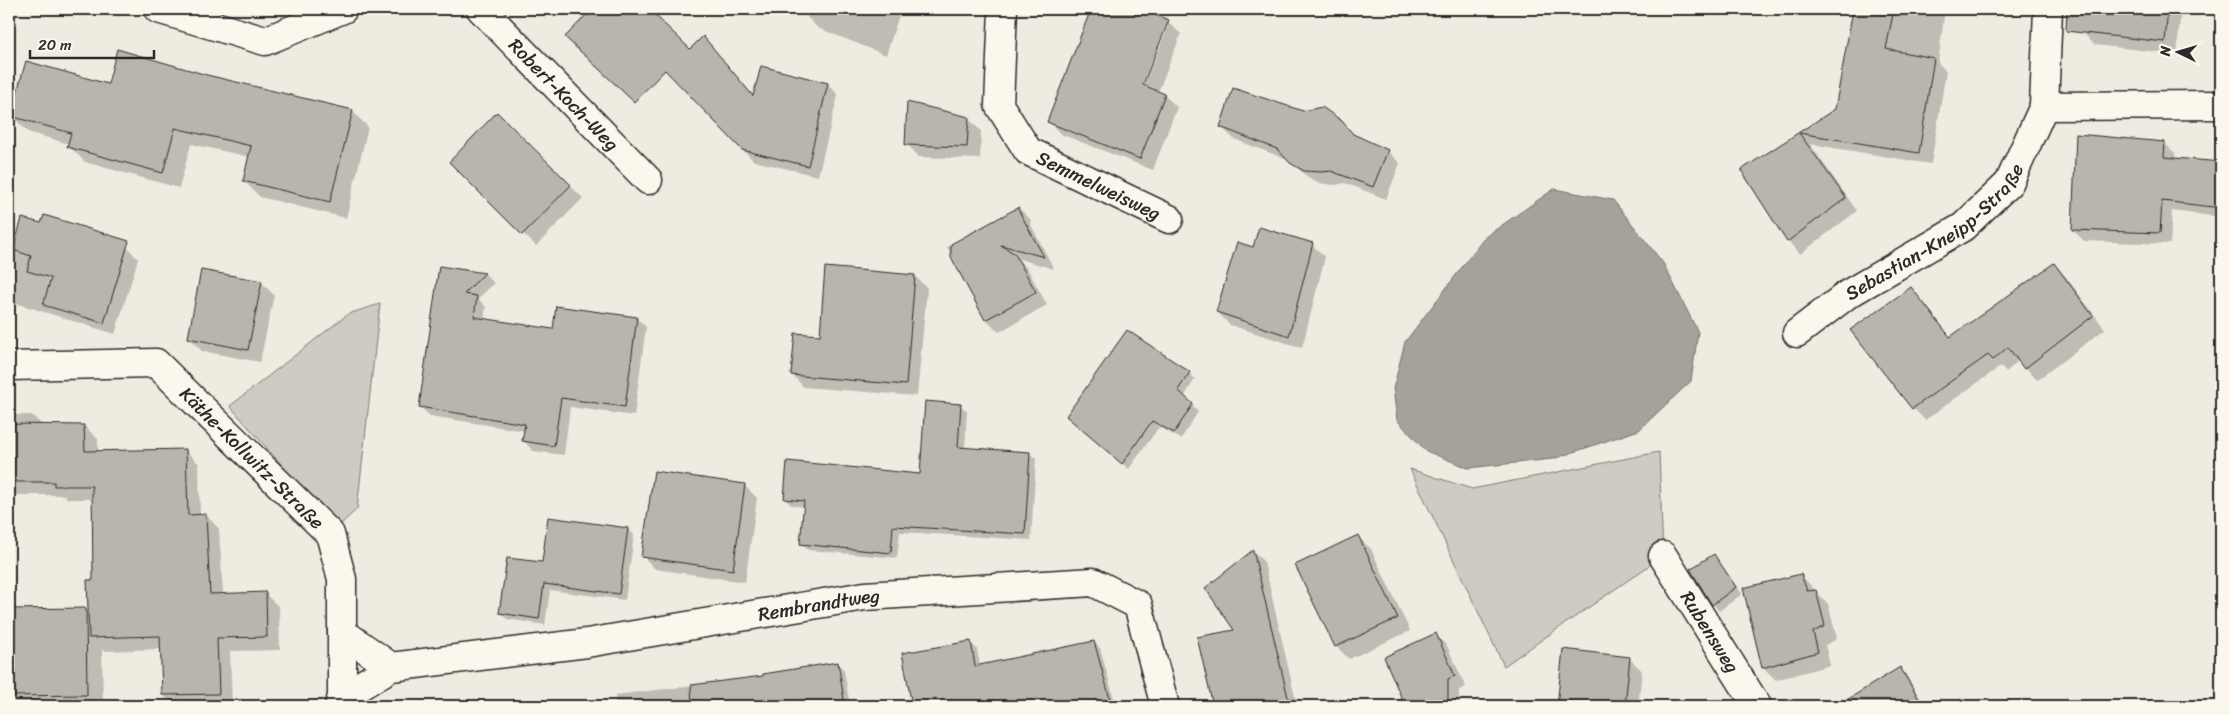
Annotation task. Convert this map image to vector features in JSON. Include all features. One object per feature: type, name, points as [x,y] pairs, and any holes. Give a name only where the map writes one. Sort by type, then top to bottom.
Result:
[{"type":"street","points":[[158,9],[265,41],[343,9]]},
{"type":"street","name":"Robert-Koch-Weg","points":[[481,9],[648,180]]},
{"type":"street","name":"Semmelweisweg","points":[[1003,9],[999,105],[1028,151],[1169,219]]},
{"type":"street","name":"Sebastian-Kneipp-Straße","points":[[1797,333],[1848,294],[1963,227],[2009,183],[2044,106],[2048,9]]},
{"type":"street","points":[[2044,106],[2221,105]]},
{"type":"street","name":"Käthe-Kollwitz-Straße","points":[[9,366],[156,363],[330,534],[342,579],[340,702]]},
{"type":"street","name":"Rubensweg","points":[[1663,556],[1756,706]]},
{"type":"street","name":"Rembrandtweg","points":[[340,702],[391,667],[587,643],[865,596],[1093,582],[1138,605],[1165,706]]},
{"type":"street","points":[[342,632],[391,667]]},
{"type":"shaded area","points":[[1554,189],[1613,200],[1663,263],[1698,332],[1691,381],[1639,430],[1553,459],[1468,468],[1426,451],[1397,420],[1393,389],[1405,342],[1485,237]]},
{"type":"shaded area","points":[[380,304],[357,509],[337,528],[230,406],[348,314]]},
{"type":"shaded area","points":[[1659,452],[1663,556],[1504,666],[1410,469],[1472,489]]},
{"type":"building","points":[[592,9],[649,9],[690,49],[703,36],[753,96],[761,66],[828,83],[808,166],[742,150],[665,70],[634,102],[565,37]]},
{"type":"building","points":[[1091,9],[1139,9],[1169,20],[1143,85],[1165,94],[1140,159],[1047,122]]},
{"type":"building","points":[[1853,9],[1894,9],[1886,49],[1934,58],[1919,153],[1799,133],[1846,198],[1787,242],[1741,170],[1835,109]]},
{"type":"building","points":[[2067,9],[2168,9],[2165,42],[2066,31]]},
{"type":"building","points":[[117,49],[207,75],[353,110],[330,202],[243,181],[251,146],[175,128],[163,173],[67,147],[71,133],[10,116],[26,61],[108,84]]},
{"type":"building","points":[[1233,88],[1303,111],[1322,107],[1342,121],[1353,134],[1388,150],[1373,187],[1331,171],[1304,171],[1290,163],[1277,149],[1220,127]]},
{"type":"building","points":[[907,102],[969,117],[967,147],[905,145]]},
{"type":"building","points":[[497,112],[571,185],[522,235],[449,162]]},
{"type":"building","points":[[2076,134],[2165,142],[2164,157],[2221,162],[2221,208],[2162,201],[2160,233],[2072,230]]},
{"type":"building","points":[[1019,207],[1018,209],[1044,257],[1001,245],[1015,254],[1036,292],[985,320],[951,257],[951,244]]},
{"type":"building","points":[[44,215],[129,241],[104,323],[43,305],[51,278],[27,271],[31,256],[13,250],[22,218],[41,223]]},
{"type":"building","points":[[1259,227],[1313,243],[1289,336],[1216,312],[1237,242],[1253,247]]},
{"type":"building","points":[[2054,263],[2093,316],[2024,369],[2008,347],[1993,360],[1988,355],[1912,409],[1850,330],[1911,287],[1950,337]]},
{"type":"building","points":[[439,266],[485,273],[464,294],[477,296],[474,317],[553,329],[556,306],[637,317],[625,407],[561,398],[554,446],[522,441],[525,424],[419,407]]},
{"type":"building","points":[[825,267],[915,275],[906,385],[791,375],[795,333],[820,335]]},
{"type":"building","points":[[201,270],[262,281],[248,350],[188,338]]},
{"type":"building","points":[[1127,330],[1190,372],[1178,390],[1193,404],[1174,433],[1152,421],[1122,464],[1066,416]]},
{"type":"building","points":[[925,401],[961,404],[958,447],[1030,452],[1025,534],[893,526],[891,553],[800,544],[804,501],[784,499],[787,461],[920,474]]},
{"type":"building","points":[[9,424],[84,425],[85,451],[186,449],[188,515],[206,514],[210,594],[266,592],[267,637],[217,638],[219,694],[162,695],[160,636],[89,638],[87,580],[93,580],[92,486],[54,486],[54,482],[9,482]]},
{"type":"building","points":[[654,471],[745,484],[733,570],[641,557]]},
{"type":"building","points":[[548,517],[628,528],[619,594],[544,584],[539,619],[499,613],[507,558],[542,562]]},
{"type":"building","points":[[1358,535],[1398,618],[1335,647],[1295,565]]},
{"type":"building","points":[[1253,550],[1290,706],[1213,706],[1197,637],[1234,630],[1205,588]]},
{"type":"building","points":[[1714,554],[1736,587],[1712,605],[1690,569]]},
{"type":"building","points":[[1801,574],[1807,591],[1816,590],[1825,626],[1813,632],[1818,652],[1762,668],[1743,588]]},
{"type":"building","points":[[86,608],[87,695],[9,696],[9,609]]},
{"type":"building","points":[[1436,633],[1455,676],[1448,679],[1448,706],[1405,706],[1384,657]]},
{"type":"building","points":[[971,641],[975,666],[1094,641],[1112,706],[912,706],[902,653]]},
{"type":"building","points":[[1563,649],[1630,657],[1625,706],[1557,706]]},
{"type":"building","points":[[838,662],[845,706],[692,706],[691,685],[763,676],[763,674]]},
{"type":"building","points":[[1900,667],[1923,706],[1837,706]]}]
